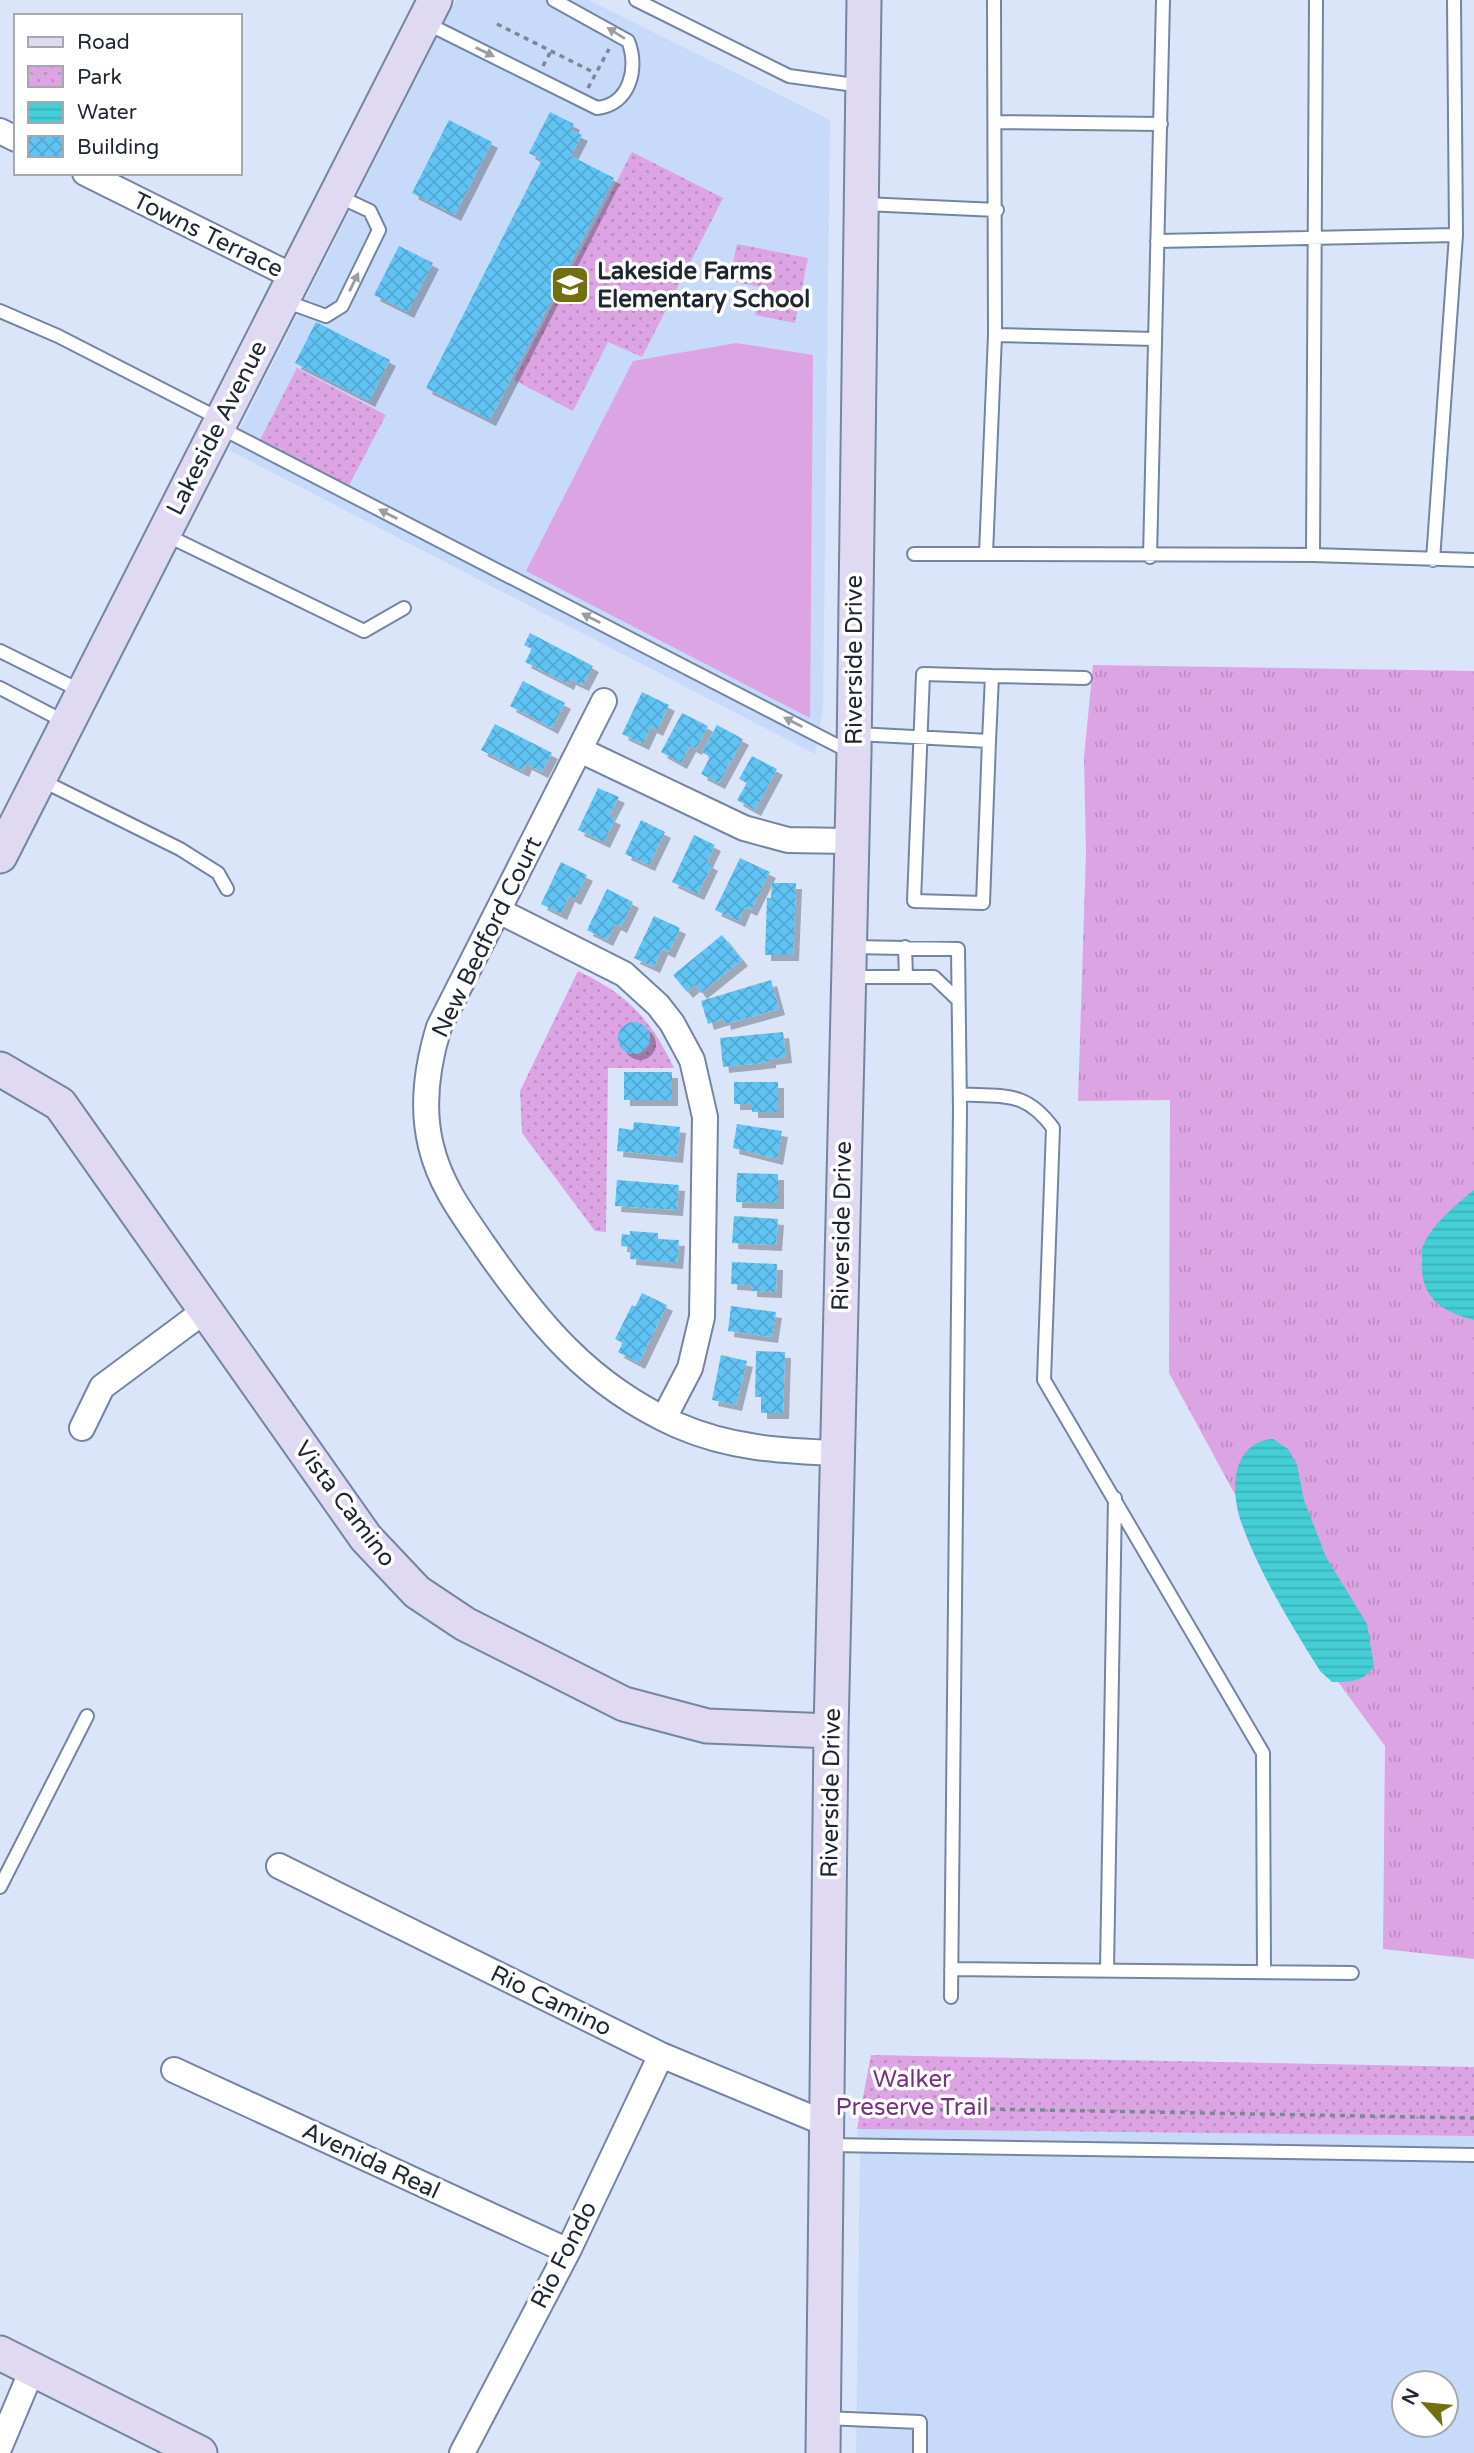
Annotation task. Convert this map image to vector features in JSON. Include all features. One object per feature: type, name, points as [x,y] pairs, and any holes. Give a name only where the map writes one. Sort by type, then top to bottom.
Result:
[{"type":"main road","name":"Riverside Drive","points":[[823,2453],[831,1731],[853,743],[864,0]]},
{"type":"main road","name":"Lakeside Avenue","points":[[0,856],[429,11]]},
{"type":"main road","name":"Vista Camino","points":[[0,1069],[60,1104],[366,1538],[417,1592],[465,1624],[624,1704],[707,1727],[831,1731]]},
{"type":"main road","points":[[0,2353],[200,2453]]},
{"type":"street","name":"Towns Terrace","points":[[88,175],[288,289]]},
{"type":"street","name":"New Bedford Court","points":[[604,701],[439,1027],[432,1050],[426,1099],[427,1124],[437,1167],[450,1195],[545,1329],[591,1372],[616,1391],[664,1418],[709,1437],[743,1447],[837,1453]]},
{"type":"street","points":[[580,750],[744,828],[788,840],[850,841]]},
{"type":"street","points":[[499,911],[624,974],[665,1014],[692,1060],[705,1117],[702,1317],[690,1368],[664,1418]]},
{"type":"street","points":[[82,1428],[102,1387],[207,1309]]},
{"type":"street","name":"Rio Camino","points":[[279,1866],[828,2135]]},
{"type":"street","name":"Rio Fondo","points":[[462,2453],[568,2251],[662,2055]]},
{"type":"street","name":"Avenida Real","points":[[174,2070],[568,2251]]},
{"type":"street","points":[[0,2446],[32,2370]]},
{"type":"lane","points":[[429,11],[582,100],[597,108],[607,107],[625,92],[634,71],[632,49],[628,41],[617,32],[554,0]]},
{"type":"lane","points":[[636,0],[789,76],[863,86]]},
{"type":"lane","points":[[986,554],[997,210],[994,0]]},
{"type":"lane","points":[[1150,557],[1163,0]]},
{"type":"lane","points":[[1313,555],[1316,0]]},
{"type":"lane","points":[[1433,560],[1456,235],[1454,0]]},
{"type":"lane","points":[[996,122],[1161,124]]},
{"type":"lane","points":[[288,289],[326,316],[342,306],[379,230],[370,211],[336,194]]},
{"type":"lane","points":[[860,203],[997,210]]},
{"type":"lane","points":[[1157,241],[1456,235]]},
{"type":"lane","points":[[0,311],[58,336],[219,423],[853,743],[921,737],[989,741]]},
{"type":"lane","points":[[995,335],[1156,339]]},
{"type":"lane","points":[[164,534],[364,631],[404,608]]},
{"type":"lane","points":[[914,555],[1313,555],[1474,560]]},
{"type":"lane","points":[[0,651],[84,692]]},
{"type":"lane","points":[[992,676],[982,903],[914,901],[923,674],[1085,678]]},
{"type":"lane","points":[[0,688],[68,723]]},
{"type":"lane","points":[[39,779],[180,849],[218,873],[227,889]]},
{"type":"lane","points":[[905,947],[906,977]]},
{"type":"lane","points":[[847,962],[905,947],[958,949],[960,1094],[951,1997]]},
{"type":"lane","points":[[847,962],[906,977],[934,977],[957,999]]},
{"type":"lane","points":[[960,1094],[1025,1099],[1040,1111],[1053,1128],[1044,1380],[1115,1496],[1263,1754],[1264,1972]]},
{"type":"lane","points":[[1107,1970],[1115,1496]]},
{"type":"lane","points":[[0,1886],[87,1716]]},
{"type":"lane","points":[[951,1969],[1352,1973]]},
{"type":"lane","points":[[828,2135],[1474,2155]]},
{"type":"lane","points":[[824,2418],[920,2422],[920,2453]]},
{"type":"path","points":[[497,24],[596,73]]},
{"type":"path","points":[[582,100],[617,32]]},
{"type":"path","points":[[860,2111],[985,2109],[1474,2118]]},
{"type":"shaded area","name":"Lakeside Farms Elementary School","points":[[456,0],[589,0],[830,120],[823,710],[815,754],[229,450]]},
{"type":"shaded area","points":[[857,2129],[1474,2136],[1474,2453],[856,2453],[860,2157]]},
{"type":"green space","points":[[632,152],[723,198],[642,357],[608,342],[573,411],[514,380]]},
{"type":"green space","points":[[737,244],[808,258],[795,323],[755,315],[761,287],[729,281]]},
{"type":"green space","points":[[736,343],[813,355],[810,718],[526,571],[633,361]]},
{"type":"green space","points":[[297,368],[386,415],[346,491],[258,444]]},
{"type":"green space","points":[[1093,665],[1474,671],[1474,1959],[1383,1949],[1385,1746],[1333,1675],[1169,1373],[1170,1100],[1078,1101],[1086,852],[1084,757]]},
{"type":"green space","points":[[578,971],[610,989],[636,1010],[656,1035],[674,1068],[608,1068],[606,1232],[595,1231],[522,1133],[520,1091]]},
{"type":"green space","name":"Walker Preserve Trail","points":[[871,2055],[1474,2067],[1474,2136],[857,2129]]},
{"type":"water","points":[[1474,1190],[1474,1320],[1443,1308],[1429,1294],[1422,1274],[1422,1254],[1427,1238],[1439,1222]]},
{"type":"water","points":[[1273,1439],[1288,1449],[1297,1465],[1304,1500],[1326,1557],[1367,1624],[1374,1666],[1366,1675],[1356,1680],[1332,1682],[1320,1671],[1266,1578],[1240,1519],[1235,1493],[1242,1457],[1260,1442]]},
{"type":"building","points":[[550,112],[574,124],[571,130],[582,135],[571,156],[614,178],[490,420],[426,388],[542,160],[529,153]]},
{"type":"building","points":[[449,120],[492,142],[455,215],[412,193]]},
{"type":"building","points":[[399,246],[433,263],[408,312],[374,295]]},
{"type":"building","points":[[316,322],[390,360],[369,401],[295,363]]},
{"type":"building","points":[[530,633],[593,666],[583,685],[570,679],[568,684],[525,662],[532,649],[524,645]]},
{"type":"building","points":[[523,681],[565,703],[552,728],[510,706]]},
{"type":"building","points":[[642,692],[669,705],[657,730],[651,727],[643,744],[622,734]]},
{"type":"building","points":[[682,713],[708,726],[696,749],[690,746],[681,763],[661,752]]},
{"type":"building","points":[[495,724],[552,753],[542,772],[526,764],[523,771],[481,750]]},
{"type":"building","points":[[717,725],[743,739],[719,783],[701,774],[710,757],[702,752]]},
{"type":"building","points":[[752,756],[777,769],[755,810],[737,800],[747,783],[739,779]]},
{"type":"building","points":[[598,788],[619,797],[609,816],[615,819],[604,842],[578,830]]},
{"type":"building","points":[[641,820],[665,832],[649,865],[625,854]]},
{"type":"building","points":[[694,835],[715,845],[707,862],[712,865],[698,894],[672,882]]},
{"type":"building","points":[[740,858],[770,872],[751,910],[745,907],[739,921],[715,910]]},
{"type":"building","points":[[561,862],[587,875],[575,899],[569,896],[561,914],[541,904]]},
{"type":"building","points":[[772,883],[796,883],[793,955],[765,955],[767,898],[771,898]]},
{"type":"building","points":[[607,889],[633,902],[621,927],[615,924],[607,940],[587,930]]},
{"type":"building","points":[[654,916],[680,928],[669,952],[662,949],[654,967],[634,958]]},
{"type":"building","points":[[722,935],[742,960],[701,993],[695,985],[687,992],[673,975]]},
{"type":"building","points":[[771,980],[779,1009],[725,1024],[724,1019],[708,1024],[701,1001]]},
{"type":"building","points":[[634,1022],[645,1027],[650,1038],[645,1049],[634,1054],[623,1049],[618,1038],[623,1027]]},
{"type":"building","points":[[783,1032],[786,1057],[770,1059],[770,1062],[723,1067],[720,1038]]},
{"type":"building","points":[[624,1072],[672,1072],[672,1100],[624,1100]]},
{"type":"building","points":[[734,1082],[778,1082],[778,1112],[752,1112],[752,1104],[734,1104]]},
{"type":"building","points":[[634,1122],[680,1127],[677,1157],[617,1151],[619,1128],[633,1130]]},
{"type":"building","points":[[737,1124],[782,1131],[777,1159],[733,1148]]},
{"type":"building","points":[[737,1173],[778,1174],[778,1203],[736,1202]]},
{"type":"building","points":[[617,1180],[679,1185],[677,1210],[615,1206]]},
{"type":"building","points":[[734,1216],[778,1219],[776,1245],[732,1243]]},
{"type":"building","points":[[630,1231],[658,1233],[658,1239],[679,1240],[677,1263],[630,1259],[631,1247],[621,1246],[622,1234],[630,1235]]},
{"type":"building","points":[[732,1262],[777,1264],[776,1292],[751,1291],[751,1285],[731,1284]]},
{"type":"building","points":[[642,1293],[667,1305],[639,1363],[618,1352],[623,1343],[615,1339],[632,1305],[635,1307]]},
{"type":"building","points":[[731,1306],[776,1312],[772,1337],[728,1331]]},
{"type":"building","points":[[756,1351],[785,1352],[783,1413],[761,1413],[761,1397],[755,1397]]},
{"type":"building","points":[[721,1355],[747,1361],[736,1405],[712,1400]]},
{"type":"place","name":"Lakeside Farms Elementary School","points":[[570,285]]}]
